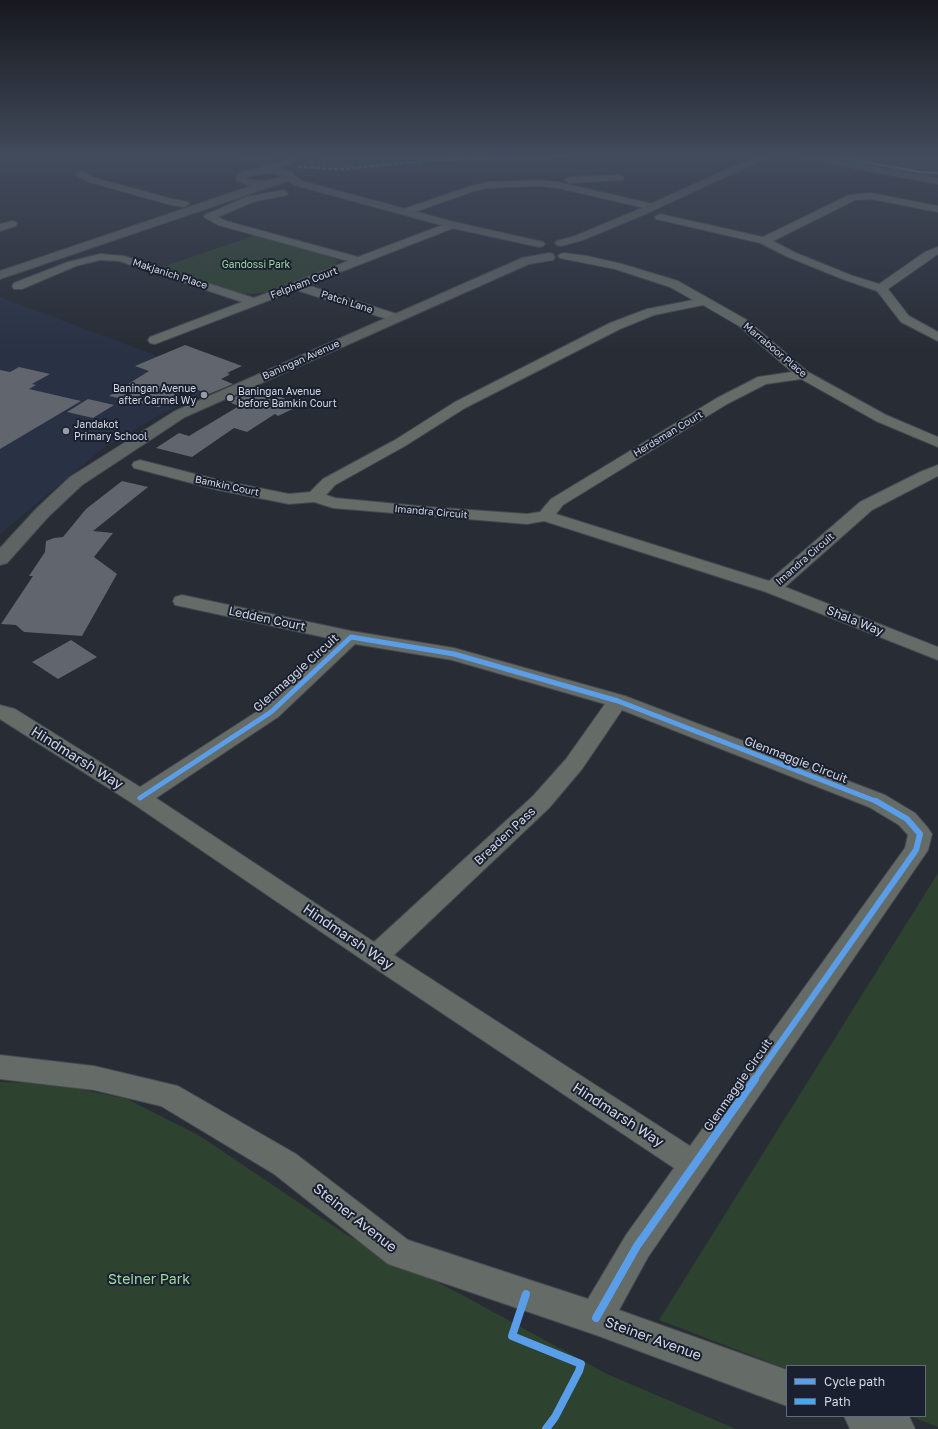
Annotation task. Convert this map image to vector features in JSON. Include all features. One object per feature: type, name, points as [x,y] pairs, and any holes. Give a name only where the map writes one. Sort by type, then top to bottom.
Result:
[{"type":"street","points":[[0,265],[134,221]]},
{"type":"street","points":[[0,275],[159,221]]},
{"type":"street","points":[[217,221],[359,261]]},
{"type":"street","points":[[436,221],[511,239],[532,251],[570,247],[625,221]]},
{"type":"street","points":[[672,221],[764,241],[792,255],[849,278],[881,288],[905,319],[938,337]]},
{"type":"street","points":[[764,241],[805,221]]},
{"type":"street","points":[[0,228],[12,224]]},
{"type":"street","name":"Felpham Court","points":[[155,340],[452,225]]},
{"type":"street","name":"Baningan Avenue","points":[[0,559],[42,513],[76,481],[180,414],[396,318],[532,251],[549,257],[570,247]]},
{"type":"street","name":"Marraboor Place","points":[[570,247],[587,259],[618,266],[674,284],[743,323],[803,375],[881,418],[938,442]]},
{"type":"street","points":[[881,288],[929,254],[938,250]]},
{"type":"street","name":"Makjanich Place","points":[[18,286],[72,264],[100,257],[120,258],[255,302]]},
{"type":"street","name":"Patch Lane","points":[[297,286],[396,318]]},
{"type":"street","points":[[315,497],[329,482],[400,443],[460,405],[602,332],[651,312],[705,301]]},
{"type":"street","name":"Herdsman Court","points":[[545,516],[557,502],[722,401],[764,380],[803,375]]},
{"type":"street","name":"Bamkin Court","points":[[140,465],[218,485],[289,499],[315,497]]},
{"type":"street","name":"Imandra Circuit","points":[[315,497],[333,503],[429,512],[527,519],[545,516],[772,588],[866,506],[938,470]]},
{"type":"street","name":"Shala Way","points":[[772,588],[938,654]]},
{"type":"street","name":"Ledden Court","points":[[182,601],[351,637]]},
{"type":"street","name":"Glenmaggie Circuit","points":[[140,798],[271,712],[351,637],[454,654],[618,701],[876,801],[907,818],[920,834],[916,850],[637,1246],[596,1318]]},
{"type":"street","name":"Breaden Pass","points":[[376,956],[541,802],[574,764],[618,701]]},
{"type":"street","name":"Hindmarsh Way","points":[[0,712],[8,714],[140,798],[376,956],[694,1165]]},
{"type":"street","name":"Steiner Avenue","points":[[0,1067],[94,1078],[168,1095],[285,1164],[399,1253],[596,1318],[786,1388]]},
{"type":"street","points":[[865,1417],[897,1429]]},
{"type":"shaded area","name":"Jandakot Primary School","points":[[0,297],[229,383],[163,413],[102,449],[0,534]]},
{"type":"green space","name":"Gandossi Park","points":[[256,235],[335,258],[337,261],[336,265],[268,292],[250,294],[239,293],[162,267]]},
{"type":"green space","points":[[938,873],[938,1427],[912,1417],[926,1417],[926,1365],[786,1365],[786,1369],[659,1320]]},
{"type":"green space","name":"Steiner Park","points":[[0,1082],[56,1084],[127,1099],[200,1136],[347,1235],[464,1296],[607,1374],[736,1429],[0,1429]]},
{"type":"building","points":[[185,345],[242,366],[227,373],[230,374],[221,379],[233,384],[209,394],[190,387],[159,407],[109,396],[149,371],[135,366]]},
{"type":"building","points":[[19,367],[50,374],[32,384],[36,385],[29,389],[81,401],[0,449],[0,370],[10,372]]},
{"type":"building","points":[[250,390],[268,397],[273,394],[301,405],[278,416],[275,414],[247,432],[234,428],[192,457],[156,448],[179,433],[189,436],[239,406],[226,401]]},
{"type":"building","points":[[88,399],[114,405],[93,418],[67,412]]},
{"type":"building","points":[[122,481],[148,487],[93,531],[113,533],[94,557],[117,574],[82,636],[24,632],[16,625],[1,624],[33,576],[29,576],[45,552],[46,541],[63,537],[86,509]]},
{"type":"building","points":[[71,640],[97,657],[58,679],[32,662]]},
{"type":"cycle path","points":[[140,798],[271,712],[351,637],[454,654],[618,701],[877,801],[907,819],[920,834],[916,850],[637,1246],[596,1318]]},
{"type":"cycle path","points":[[526,1294],[512,1336],[581,1364],[579,1371],[555,1417],[546,1429]]},
{"type":"place","name":"Baningan Avenue after Carmel Wy","points":[[204,395]]},
{"type":"place","name":"Baningan Avenue before Bamkin Court","points":[[230,398]]},
{"type":"place","name":"Jandakot Primary School","points":[[66,431]]}]
